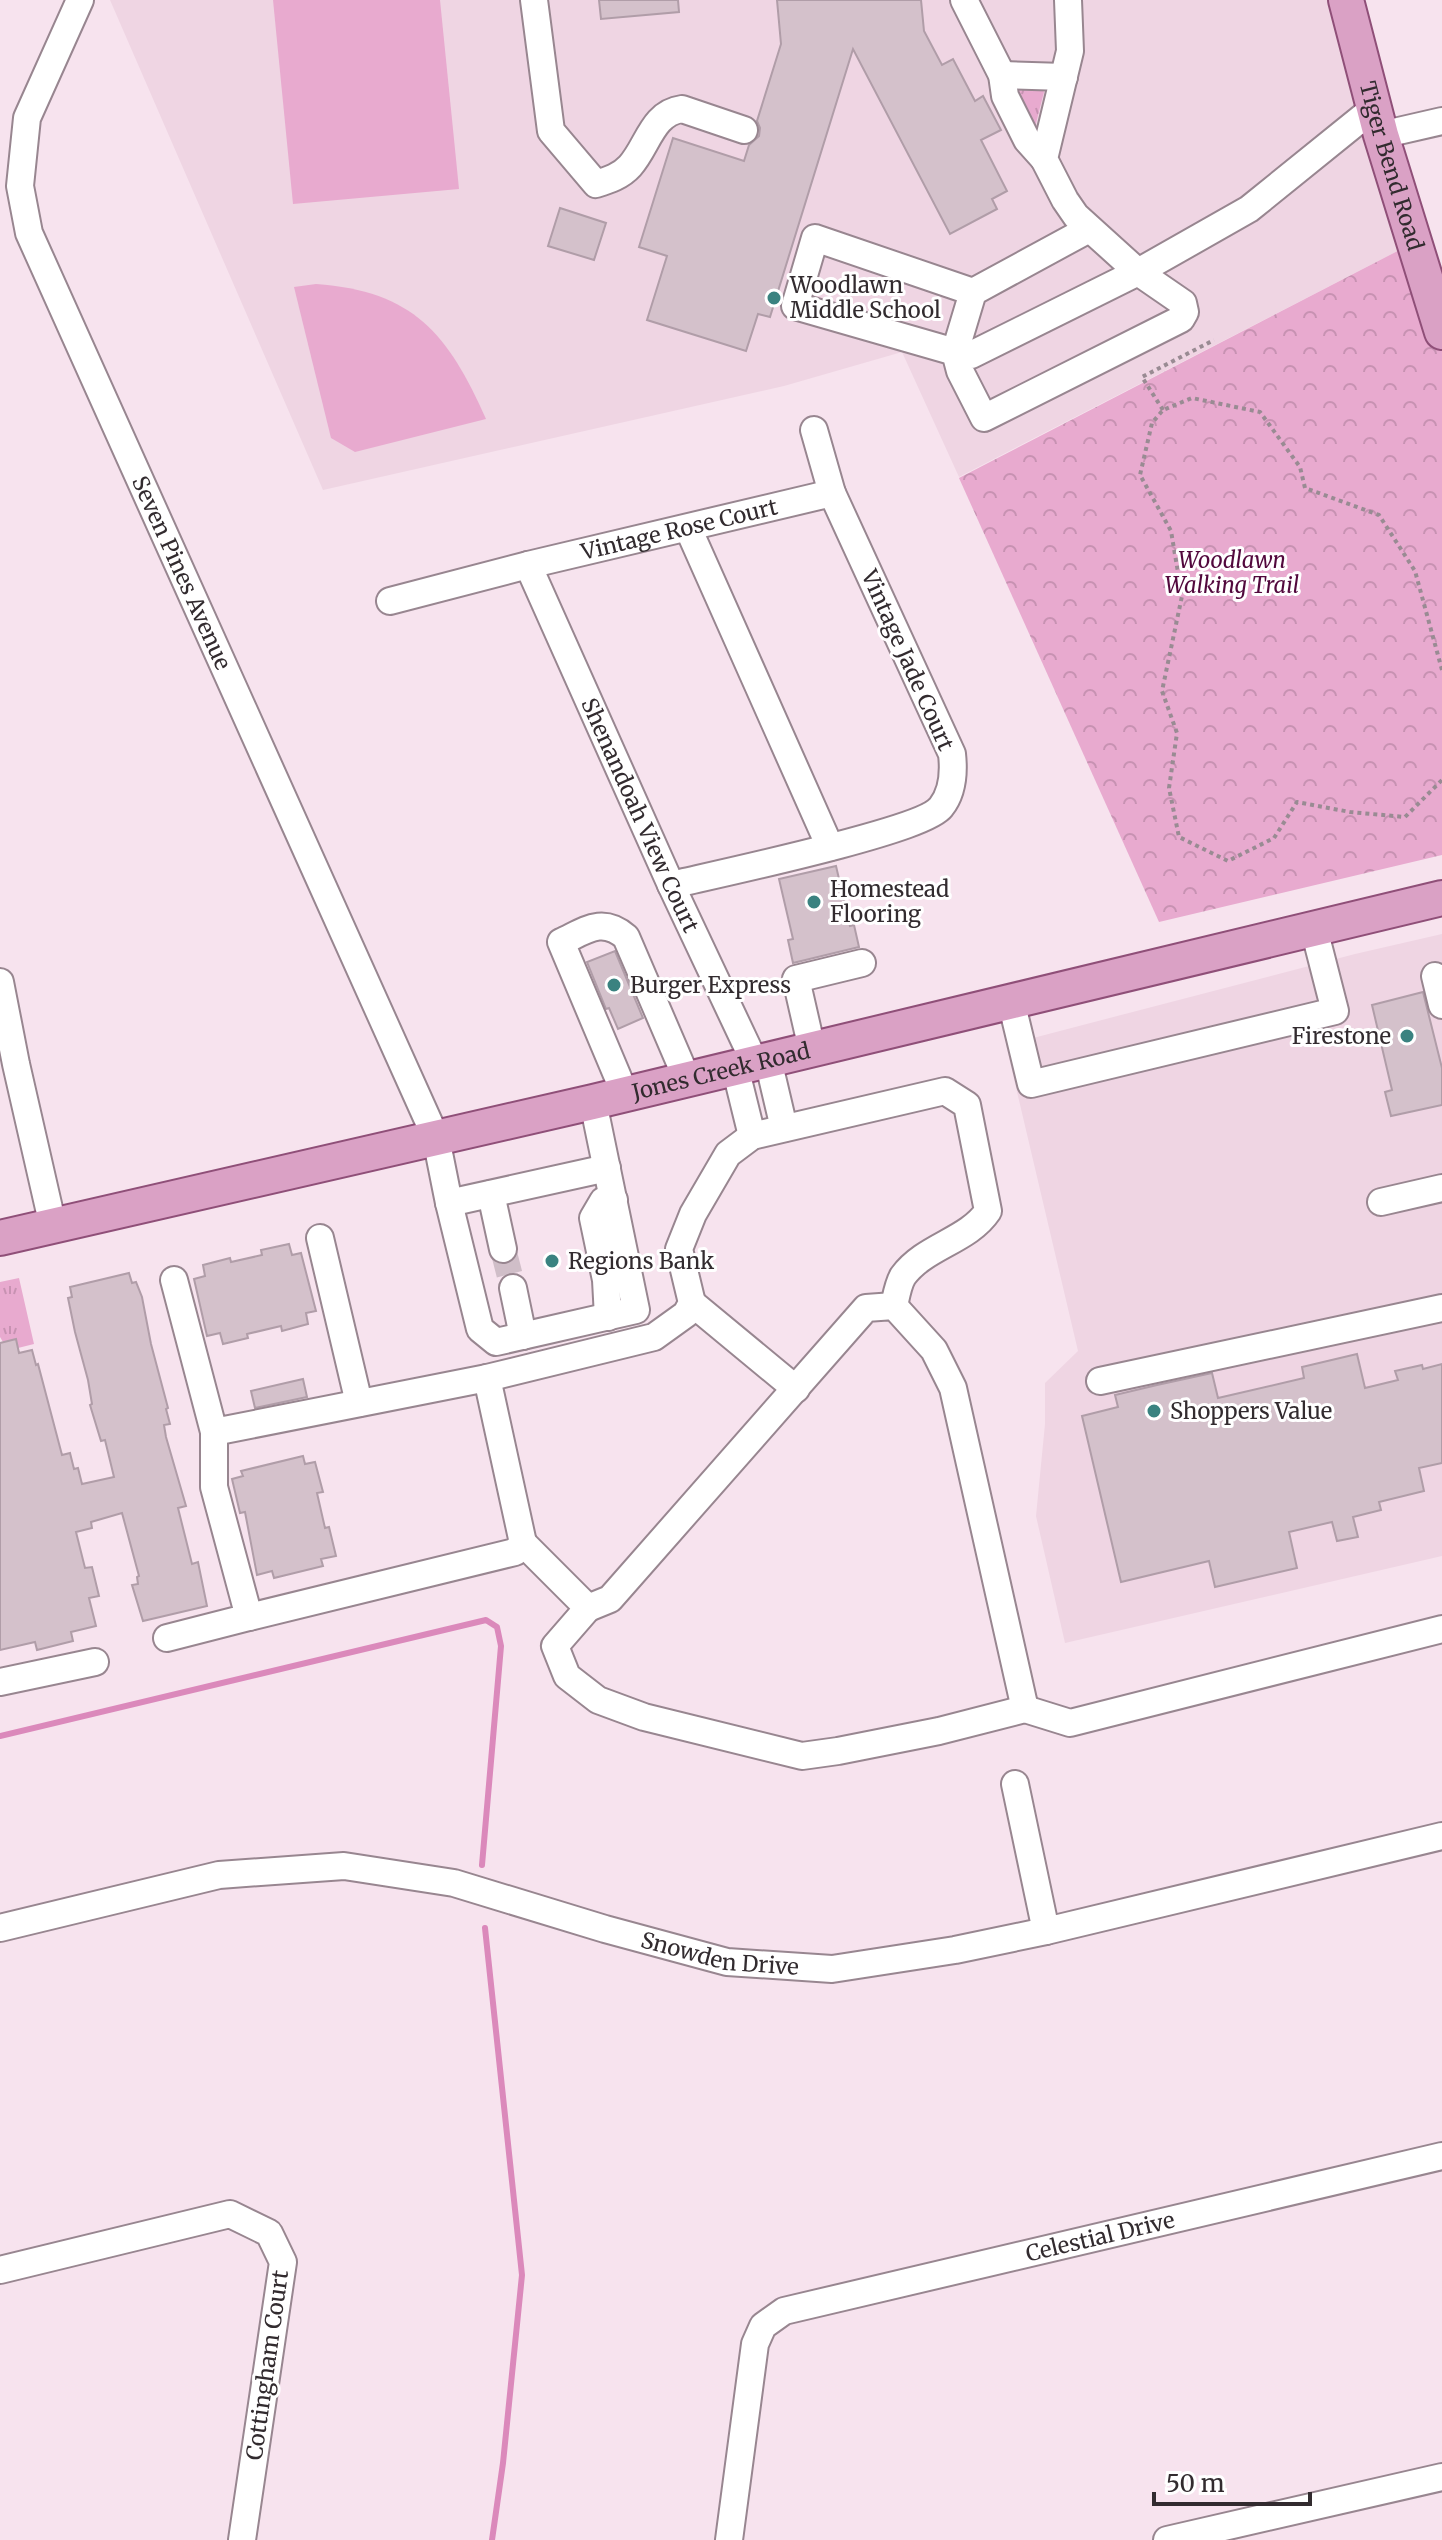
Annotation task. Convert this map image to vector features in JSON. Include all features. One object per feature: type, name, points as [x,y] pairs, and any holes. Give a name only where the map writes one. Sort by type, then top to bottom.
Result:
[{"type":"main road","name":"Tiger Bend Road","points":[[1346,0],[1378,122],[1442,332]]},
{"type":"main road","name":"Jones Creek Road","points":[[0,1238],[609,1098],[1441,900]]},
{"type":"street","name":"Seven Pines Avenue","points":[[80,0],[27,118],[20,186],[29,233],[436,1138],[480,1329],[496,1342],[523,1336]]},
{"type":"street","points":[[534,0],[551,131],[596,184],[616,178],[631,165],[653,130],[673,110],[682,109],[744,130]]},
{"type":"street","points":[[964,0],[1002,75],[1005,96],[1027,140],[1044,159],[1065,200],[1089,229],[1138,272],[1183,303],[1185,312],[1181,319],[984,418],[960,371],[955,352],[973,292],[1089,229]]},
{"type":"street","points":[[1044,159],[1070,51],[1068,0]]},
{"type":"street","points":[[1002,75],[1064,77]]},
{"type":"street","points":[[973,292],[815,238],[795,306],[965,355],[976,354],[1138,272],[1249,209],[1378,122],[1442,121]]},
{"type":"street","name":"Vintage Jade Court","points":[[671,885],[830,847],[925,819],[941,808],[950,790],[954,772],[952,754],[832,493],[814,430]]},
{"type":"street","name":"Vintage Rose Court","points":[[390,601],[832,493]]},
{"type":"street","points":[[688,528],[830,847]]},
{"type":"street","name":"Shenandoah View Court","points":[[528,565],[753,1063]]},
{"type":"street","points":[[513,1288],[523,1336],[608,1317],[606,1280],[593,1218],[603,1201],[614,1200],[607,1168],[609,1098],[561,942],[595,927],[610,926],[626,937],[687,1079]]},
{"type":"street","points":[[1011,1001],[1031,1084],[1335,1011],[1344,998],[1314,929]]},
{"type":"street","points":[[812,1049],[796,979],[862,963]]},
{"type":"street","points":[[1435,976],[1442,1005]]},
{"type":"street","points":[[0,982],[53,1226]]},
{"type":"street","points":[[0,1040],[16,1064]]},
{"type":"street","points":[[753,1063],[784,1128]]},
{"type":"street","points":[[752,1136],[753,1063]]},
{"type":"street","points":[[796,1389],[692,1303],[679,1249],[693,1214],[728,1154],[752,1136],[945,1091],[967,1105],[988,1211],[980,1223],[925,1255],[902,1277],[894,1306]]},
{"type":"street","points":[[449,1203],[607,1168]]},
{"type":"street","points":[[1381,1202],[1442,1188]]},
{"type":"street","points":[[491,1194],[503,1249]]},
{"type":"street","points":[[320,1238],[359,1403]]},
{"type":"street","points":[[174,1280],[214,1432],[214,1487],[249,1617]]},
{"type":"street","points":[[214,1432],[487,1378],[654,1337],[686,1314],[692,1303]]},
{"type":"street","points":[[894,1306],[866,1308],[610,1599],[588,1608],[555,1646],[567,1676],[598,1700],[644,1717],[802,1756],[939,1731],[1025,1709],[1070,1723],[1442,1629]]},
{"type":"street","points":[[894,1306],[934,1350],[953,1388],[1025,1709]]},
{"type":"street","points":[[1100,1381],[1442,1308]]},
{"type":"street","points":[[487,1378],[523,1543],[588,1608]]},
{"type":"street","points":[[167,1638],[515,1552],[523,1543]]},
{"type":"street","points":[[0,1682],[95,1662]]},
{"type":"street","points":[[1015,1784],[1046,1931]]},
{"type":"street","name":"Snowden Drive","points":[[0,1928],[219,1875],[344,1866],[454,1883],[727,1962],[832,1969],[955,1950],[1046,1931],[1442,1836]]},
{"type":"street","name":"Celestial Drive","points":[[729,2540],[755,2344],[763,2326],[784,2311],[1442,2156]]},
{"type":"street","name":"Cottingham Court","points":[[0,2270],[230,2214],[269,2233],[283,2262],[242,2540]]},
{"type":"street","points":[[1167,2540],[1442,2477]]},
{"type":"path","points":[[1163,410],[1142,377],[1214,340]]},
{"type":"path","points":[[1442,670],[1415,571],[1379,515],[1305,488],[1300,467],[1260,412],[1192,398],[1163,410],[1152,423],[1140,475],[1171,531],[1182,596],[1162,691],[1177,733],[1169,788],[1179,837],[1228,861],[1274,838],[1297,802],[1350,812],[1405,817],[1442,780]]},
{"type":"shaded area","name":"Woodlawn Middle School","points":[[110,0],[1346,0],[1413,243],[959,477],[902,352],[784,386],[323,490]]},
{"type":"shaded area","points":[[1442,934],[1442,1556],[1065,1643],[1036,1516],[1045,1424],[1045,1383],[1078,1351],[1006,1045]]},
{"type":"green space","points":[[273,0],[440,0],[459,189],[293,204]]},
{"type":"green space","points":[[1014,87],[1041,87],[1044,92],[1035,127]]},
{"type":"green space","name":"Woodlawn Walking Trail","points":[[1413,243],[1442,349],[1442,855],[1159,922],[959,478]]},
{"type":"green space","points":[[316,284],[350,288],[379,296],[403,307],[424,322],[457,363],[486,419],[355,452],[331,438],[294,287]]},
{"type":"green space","points":[[19,1278],[34,1344],[18,1348],[15,1339],[3,1342],[0,1337],[0,1282]]},
{"type":"building","points":[[599,0],[678,0],[679,12],[601,19]]},
{"type":"building","points":[[777,0],[921,0],[924,31],[942,65],[953,59],[975,101],[983,96],[1001,130],[981,140],[1007,191],[992,199],[997,209],[950,234],[853,49],[770,317],[758,314],[746,351],[647,320],[667,256],[639,247],[673,138],[744,161],[749,145],[759,136],[757,121],[781,44]]},
{"type":"building","points":[[560,208],[606,223],[594,260],[548,246]]},
{"type":"building","name":"Homestead Flooring","points":[[836,866],[850,926],[854,925],[859,947],[793,963],[788,940],[793,939],[779,879]]},
{"type":"building","name":"Burger Express","points":[[615,951],[643,1018],[618,1029],[609,1008],[606,1009],[587,962]]},
{"type":"building","name":"Firestone","points":[[1423,992],[1442,1068],[1442,1105],[1391,1116],[1385,1092],[1392,1090],[1372,1005]]},
{"type":"building","points":[[289,1244],[292,1255],[301,1253],[316,1311],[306,1313],[308,1324],[282,1331],[281,1326],[247,1334],[248,1338],[223,1344],[220,1333],[207,1336],[194,1279],[205,1276],[203,1265],[262,1255],[261,1250]]},
{"type":"building","points":[[129,1273],[142,1297],[168,1408],[170,1424],[164,1425],[166,1437],[186,1506],[178,1508],[192,1564],[198,1562],[207,1606],[143,1621],[132,1585],[138,1584],[139,1576],[122,1513],[91,1522],[92,1528],[76,1532],[85,1568],[92,1567],[99,1596],[89,1598],[96,1626],[71,1632],[73,1641],[37,1650],[35,1642],[0,1650],[0,1343],[16,1339],[19,1353],[32,1350],[62,1455],[70,1453],[82,1484],[114,1477],[105,1440],[101,1441],[90,1405],[88,1380],[68,1298],[72,1297],[70,1287]]},
{"type":"building","points":[[1357,1354],[1365,1388],[1398,1380],[1395,1371],[1442,1364],[1442,1463],[1419,1468],[1424,1491],[1379,1502],[1381,1510],[1353,1517],[1358,1537],[1337,1541],[1332,1522],[1289,1532],[1297,1568],[1215,1587],[1209,1561],[1121,1582],[1082,1416],[1118,1407],[1115,1395],[1157,1385],[1212,1373],[1218,1398],[1304,1378],[1302,1367]]},
{"type":"building","points":[[303,1379],[307,1397],[255,1408],[251,1391]]},
{"type":"building","points":[[303,1456],[305,1464],[315,1462],[323,1492],[317,1493],[325,1528],[329,1527],[336,1556],[321,1559],[323,1566],[274,1578],[272,1571],[257,1575],[245,1512],[240,1513],[232,1479],[243,1476],[241,1471]]},
{"type":"waterway","points":[[0,1736],[486,1620],[497,1627],[501,1646],[482,1865]]},
{"type":"waterway","points":[[485,1928],[522,2275],[492,2540]]},
{"type":"tunnel","points":[[503,1249],[513,1288]]},
{"type":"place","name":"Woodlawn Middle School","points":[[774,298]]},
{"type":"place","name":"Homestead Flooring","points":[[814,902]]},
{"type":"place","name":"Burger Express","points":[[614,985]]},
{"type":"place","name":"Firestone","points":[[1407,1036]]},
{"type":"place","name":"Regions Bank","points":[[552,1261]]},
{"type":"place","name":"Shoppers Value","points":[[1154,1411]]}]
